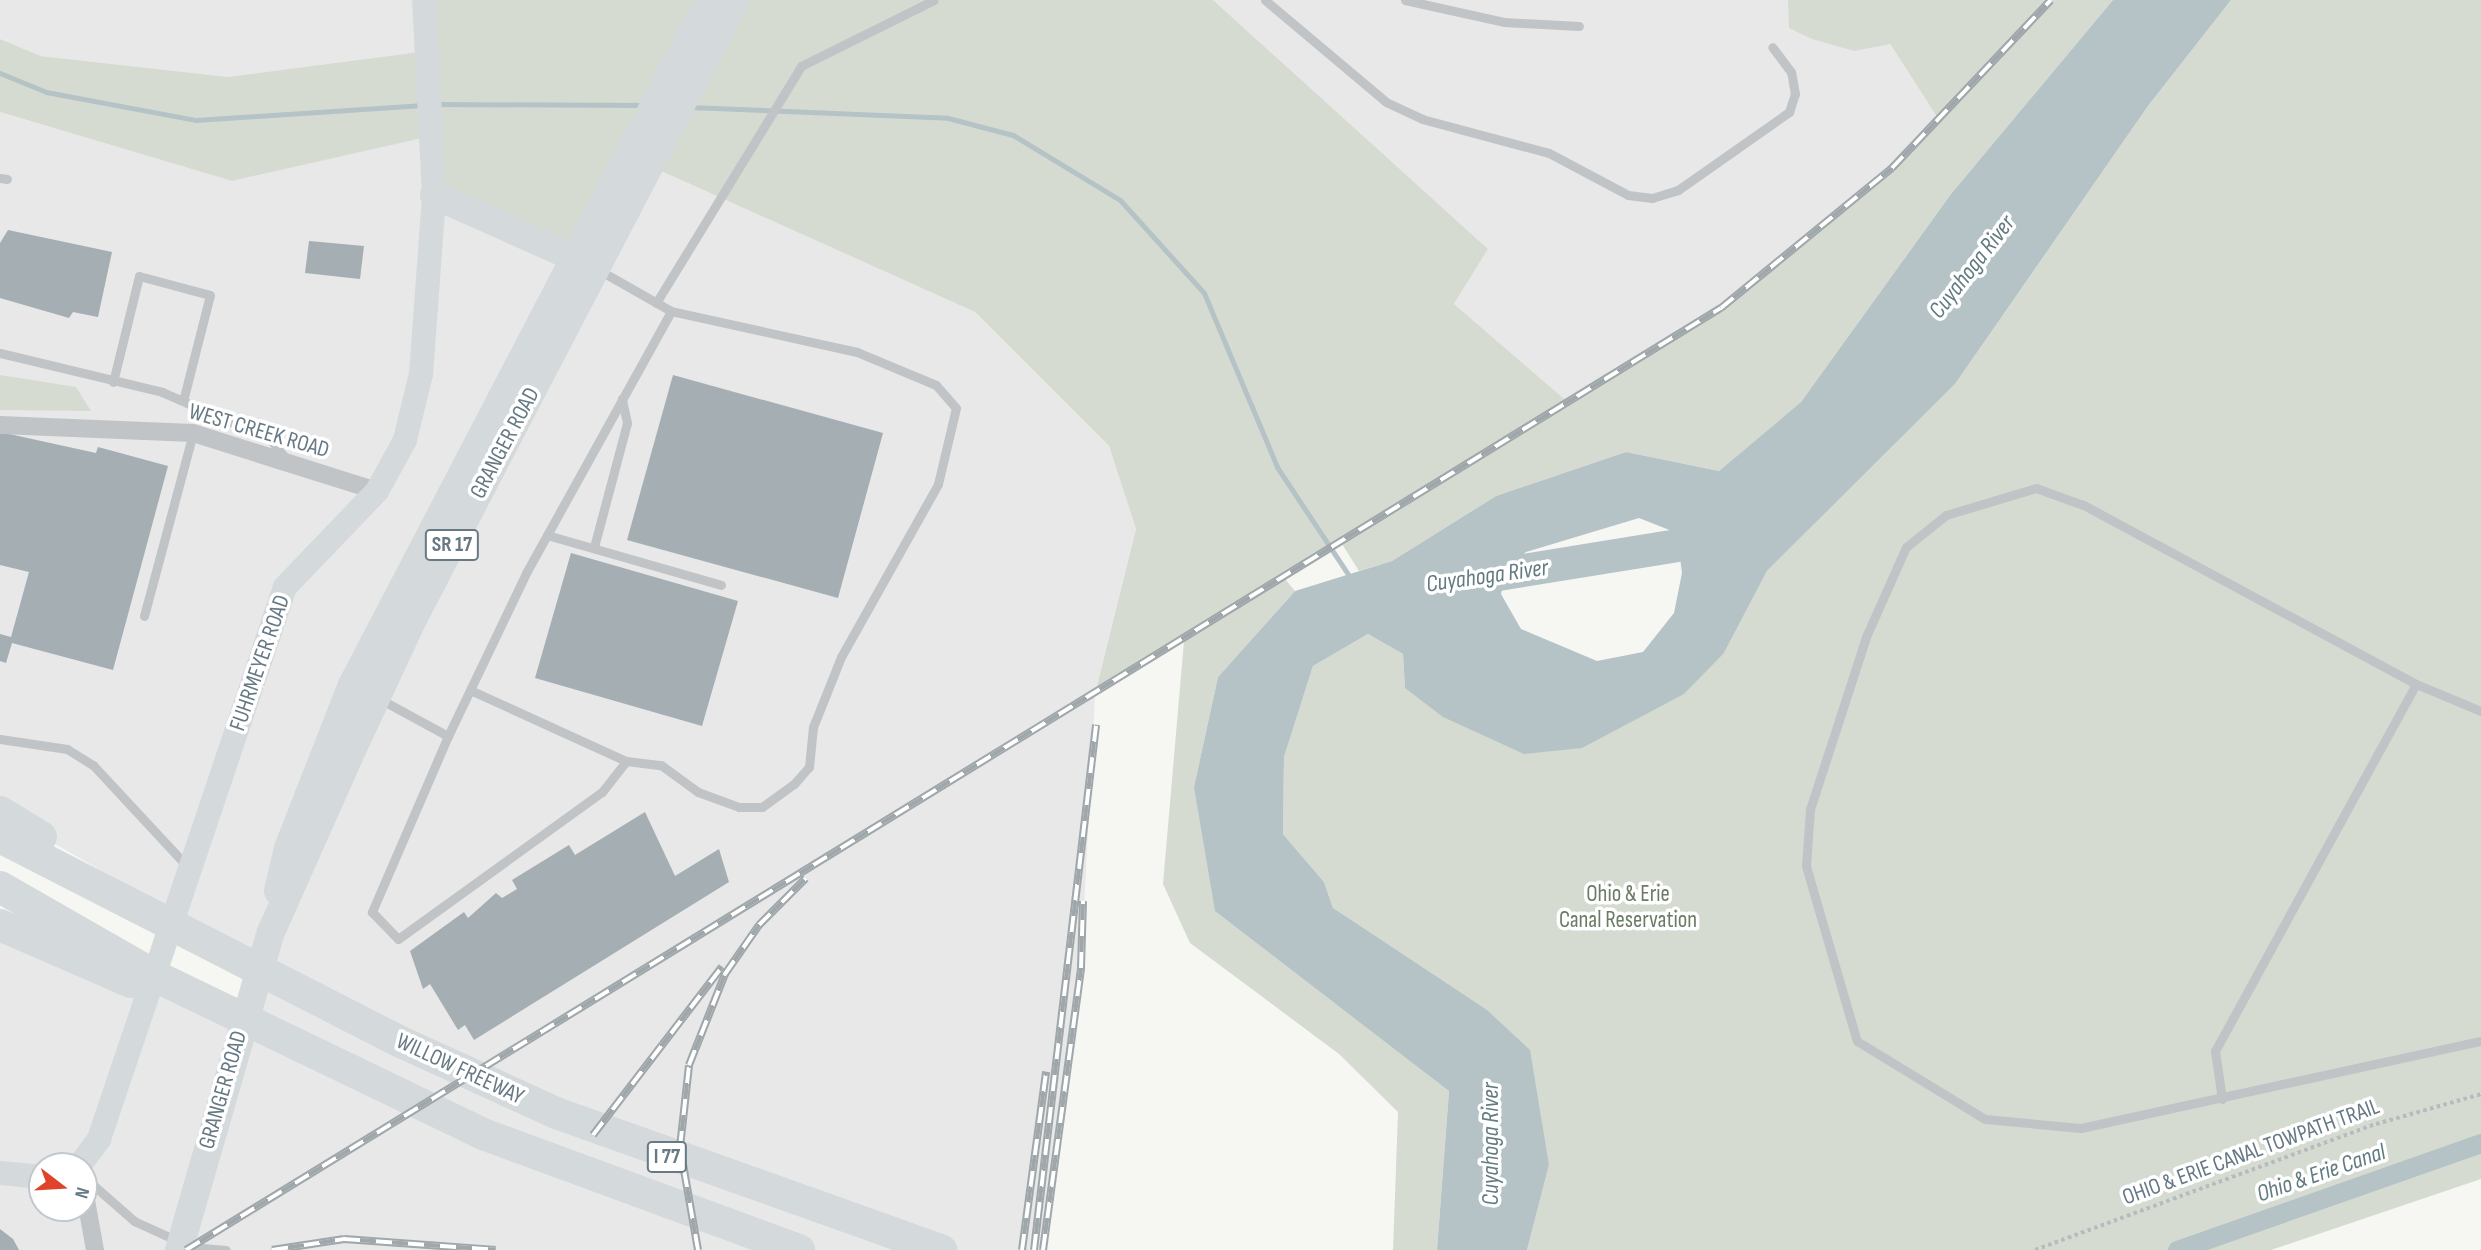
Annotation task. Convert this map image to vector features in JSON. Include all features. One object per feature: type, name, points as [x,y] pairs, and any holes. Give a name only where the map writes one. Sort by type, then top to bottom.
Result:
[{"type":"highway","points":[[0,812],[401,1042]]},
{"type":"highway","name":"WILLOW FREEWAY","points":[[0,837],[401,1042],[681,1163],[941,1250]]},
{"type":"highway","name":"WILLOW FREEWAY","points":[[0,887],[159,978],[483,1134],[799,1250]]},
{"type":"highway","points":[[0,925],[483,1134]]},
{"type":"main road","name":"GRANGER ROAD","points":[[584,263],[650,166],[697,49],[709,0]]},
{"type":"main road","name":"GRANGER ROAD","points":[[179,1250],[271,932],[364,691],[584,263],[621,167],[697,49],[736,0]]},
{"type":"main road","points":[[434,195],[584,263]]},
{"type":"street","name":"FUHRMEYER ROAD","points":[[89,1152],[99,1139],[285,587],[377,491],[405,440],[421,374],[434,195],[424,0]]},
{"type":"street","name":"WEST CREEK ROAD","points":[[0,425],[193,433],[377,491]]},
{"type":"street","points":[[0,1173],[28,1176]]},
{"type":"street","points":[[90,1222],[95,1250]]},
{"type":"lane","points":[[656,303],[754,143],[784,86],[801,66],[934,0]]},
{"type":"lane","points":[[1265,0],[1386,102],[1422,119],[1549,153],[1628,195],[1652,198],[1678,190],[1789,112],[1796,94],[1791,72],[1772,47]]},
{"type":"lane","points":[[1405,0],[1504,22],[1579,26]]},
{"type":"lane","points":[[470,690],[626,761],[661,765],[698,792],[740,807],[762,807],[794,784],[809,767],[813,727],[841,657],[938,484],[956,408],[936,385],[857,352],[671,311],[584,263]]},
{"type":"lane","points":[[113,382],[139,276],[211,295],[183,401]]},
{"type":"lane","points":[[626,761],[602,792],[398,939],[372,912],[470,690],[547,535],[671,311]]},
{"type":"lane","points":[[0,353],[183,401],[270,439],[289,463]]},
{"type":"lane","points":[[594,547],[627,423],[622,399]]},
{"type":"lane","points":[[144,615],[193,433]]},
{"type":"lane","points":[[2481,711],[2416,684],[2083,505],[2036,488],[1946,515],[1906,547],[1866,637],[1810,809],[1806,866],[1857,1041],[1986,1119],[2045,1129],[2222,1099],[2481,1041]]},
{"type":"lane","points":[[547,535],[721,586]]},
{"type":"lane","points":[[2222,1099],[2215,1051],[2416,684]]},
{"type":"lane","points":[[364,691],[449,736]]},
{"type":"lane","points":[[0,739],[67,749],[93,765],[190,869]]},
{"type":"lane","points":[[98,1189],[134,1221],[191,1247],[226,1250]]},
{"type":"path","name":"OHIO & ERIE CANAL TOWPATH TRAIL","points":[[2035,1250],[2376,1124],[2481,1094]]},
{"type":"shaded area","points":[[0,0],[424,0],[427,51],[228,77],[41,56],[0,39]]},
{"type":"shaded area","points":[[1213,0],[1861,0],[1939,120],[1892,168],[1737,293],[1569,403],[1454,304],[1488,249]]},
{"type":"shaded area","points":[[0,112],[232,181],[431,135],[650,166],[975,312],[1109,446],[1136,529],[1095,694],[1081,968],[1043,1250],[0,1250],[0,925],[235,1027],[261,963],[0,812]]},
{"type":"green space","points":[[424,0],[1213,0],[1488,249],[1454,304],[1569,403],[1737,293],[1892,168],[1939,120],[1890,44],[1854,51],[1812,39],[1789,28],[1788,0],[2113,0],[1951,194],[1801,402],[1719,471],[1626,452],[1496,496],[1392,561],[1359,571],[1342,544],[1285,579],[1295,591],[1218,677],[1194,787],[1360,1018],[1449,1091],[1437,1250],[1393,1250],[1398,1112],[1339,1054],[1190,943],[1163,884],[1184,641],[1095,694],[1136,529],[1109,446],[975,312],[650,166],[573,257],[434,195],[431,136],[232,181],[0,112],[0,39],[41,56],[228,77],[427,51]]},
{"type":"green space","name":"Ohio & Erie Canal Reservation","points":[[2231,0],[2481,0],[2481,1179],[2271,1250],[1527,1250],[1549,1165],[1430,975],[1333,908],[1324,882],[1283,834],[1284,757],[1313,666],[1368,634],[1403,654],[1405,688],[1724,653],[1767,571],[1955,384],[2148,106]]},
{"type":"green space","points":[[0,375],[76,387],[91,411],[0,410]]},
{"type":"water","points":[[2113,0],[2231,0],[2148,106],[1955,384],[1767,571],[1724,653],[1684,694],[1582,748],[1524,754],[1443,717],[1405,688],[1403,654],[1368,634],[1313,666],[1284,757],[1283,834],[1324,882],[1333,908],[1487,1010],[1530,1050],[1549,1165],[1527,1250],[1437,1250],[1449,1091],[1215,911],[1194,787],[1218,677],[1295,591],[1392,561],[1496,496],[1626,452],[1719,471],[1801,402],[1951,194]],"holes":[[[1639,518],[1677,533],[1682,573],[1674,613],[1643,652],[1597,661],[1521,629],[1501,594],[1507,568],[1526,552]]]},
{"type":"building","points":[[8,230],[112,252],[98,317],[73,312],[69,318],[0,298],[0,243]]},
{"type":"building","points":[[309,241],[364,246],[360,279],[305,273]]},
{"type":"building","points":[[673,375],[883,433],[838,598],[627,540]]},
{"type":"building","points":[[0,432],[96,453],[98,447],[168,466],[113,670],[12,643],[6,663],[0,661],[0,634],[11,637],[29,572],[0,565]]},
{"type":"building","points":[[571,553],[738,601],[702,726],[535,678]]},
{"type":"building","points":[[645,812],[675,876],[719,849],[729,882],[474,1040],[465,1025],[458,1030],[430,984],[423,989],[410,951],[464,912],[468,918],[496,893],[502,898],[517,889],[512,880],[569,845],[575,855]]},
{"type":"building","points":[[0,1229],[13,1239],[19,1250],[0,1250]]},
{"type":"waterway","points":[[0,73],[46,92],[196,120],[424,105]]},
{"type":"waterway","points":[[437,104],[644,105]]},
{"type":"waterway","points":[[689,107],[948,118],[1013,135],[1120,200],[1204,293],[1277,467],[1351,579]]},
{"type":"waterway","name":"Cuyahoga River","points":[[1461,580],[1720,538]]},
{"type":"waterway","name":"Ohio & Erie Canal","points":[[2177,1250],[2481,1143]]},
{"type":"railway","points":[[186,1250],[1721,308],[1892,168],[2051,0]]},
{"type":"railway","points":[[1034,1250],[1096,725]]},
{"type":"railway","points":[[698,1250],[680,1147],[689,1065],[725,974],[759,925],[806,878]]},
{"type":"railway","points":[[1043,1250],[1081,968],[1083,901]]},
{"type":"railway","points":[[593,1135],[722,967]]},
{"type":"railway","points":[[1022,1250],[1046,1072]]},
{"type":"railway","points":[[272,1250],[344,1239],[496,1250]]}]
